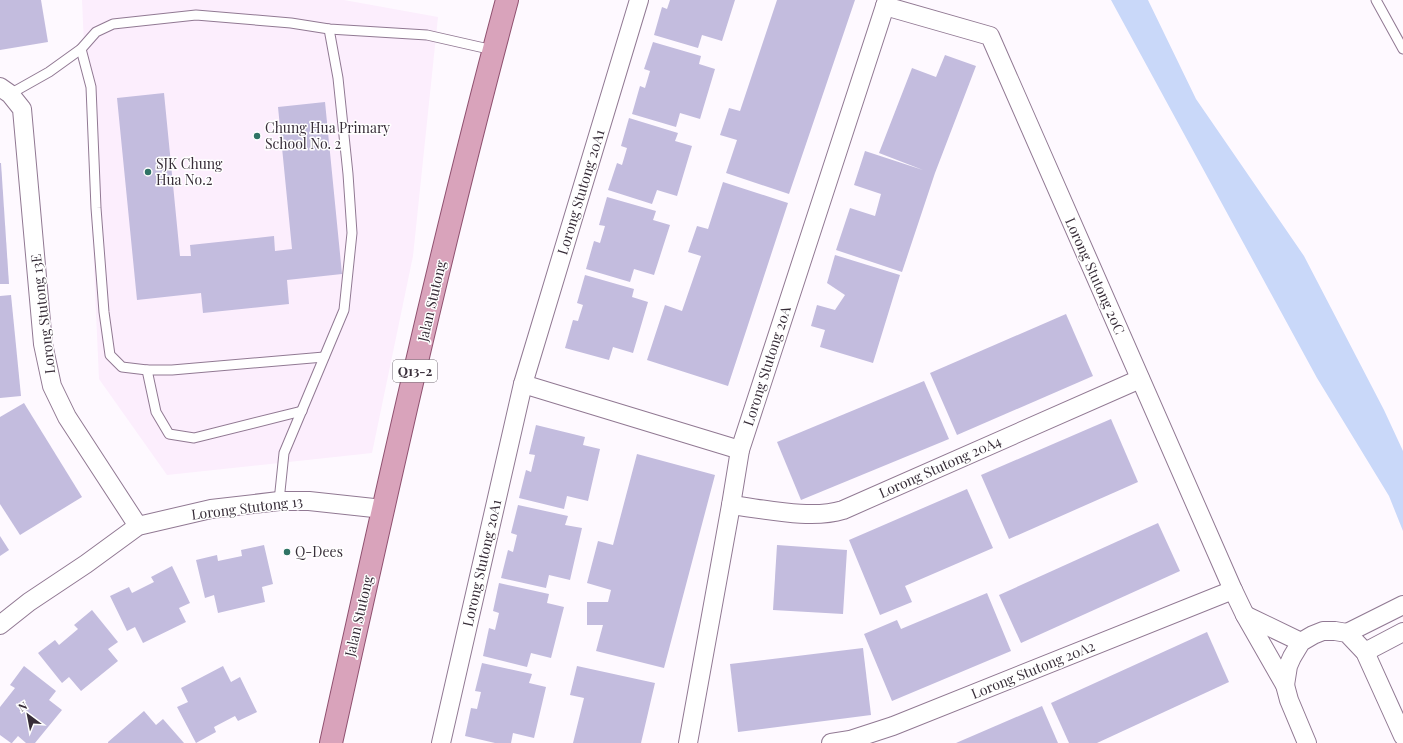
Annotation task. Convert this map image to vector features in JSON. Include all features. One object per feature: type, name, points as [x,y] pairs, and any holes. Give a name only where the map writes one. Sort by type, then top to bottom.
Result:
[{"type":"main road","name":"Jalan Stutong","points":[[331,743],[383,509],[456,195],[507,0]]},
{"type":"street","name":"Lorong Stutong 20A1","points":[[441,743],[523,384],[638,0]]},
{"type":"street","name":"Lorong Stutong 20C","points":[[886,3],[990,36],[1233,590],[1245,616],[1285,685],[1289,700],[1307,743]]},
{"type":"street","name":"Lorong Stutong 20A","points":[[688,743],[740,450],[886,3]]},
{"type":"street","name":"Lorong Stutong 13E","points":[[5,91],[22,109],[43,344],[52,386],[67,418],[138,526]]},
{"type":"street","name":"Lorong Stutong 20A4","points":[[731,504],[814,515],[838,512],[1140,379]]},
{"type":"street","points":[[523,384],[740,450]]},
{"type":"street","name":"Lorong Stutong 13","points":[[0,625],[29,602],[86,564],[138,526],[210,509],[279,502],[309,501],[383,509]]},
{"type":"street","name":"Lorong Stutong 20A2","points":[[831,743],[850,740],[893,726],[1233,590]]},
{"type":"street","points":[[1285,685],[1288,666],[1300,642],[1323,631],[1347,633],[1403,605]]},
{"type":"street","points":[[1245,616],[1300,642]]},
{"type":"street","points":[[1347,633],[1365,652],[1403,736]]},
{"type":"street","points":[[1365,652],[1398,634]]},
{"type":"lane","points":[[1376,0],[1403,49]]},
{"type":"lane","points":[[5,91],[49,72],[81,49],[96,32],[113,24],[196,15],[291,23],[329,29],[427,35],[493,50]]},
{"type":"lane","points":[[279,502],[284,453],[344,310],[352,233],[348,174],[338,78],[329,29]]},
{"type":"lane","points":[[81,49],[91,88],[96,208],[104,312],[110,355],[122,367],[147,370],[172,370],[324,357]]},
{"type":"lane","points":[[147,370],[156,412],[169,434],[194,438],[302,411]]},
{"type":"shaded area","name":"Chung Hua Primary School No. 2","points":[[82,0],[344,0],[438,17],[413,256],[372,453],[167,475],[99,379]]},
{"type":"water","points":[[1111,0],[1148,0],[1196,99],[1304,256],[1384,410],[1403,451],[1403,531],[1389,496],[1317,378]]},
{"type":"building","points":[[0,0],[41,0],[48,42],[0,50]]},
{"type":"building","points":[[670,0],[735,0],[722,41],[702,35],[698,48],[654,35],[662,7],[667,9]]},
{"type":"building","points":[[777,0],[855,0],[789,194],[726,173],[737,140],[720,135],[729,108],[740,111]]},
{"type":"building","points":[[653,42],[701,56],[699,64],[715,69],[700,119],[680,113],[676,127],[632,114],[640,86],[645,88],[650,71],[644,69]]},
{"type":"building","points":[[945,55],[976,66],[935,173],[902,272],[836,250],[850,208],[875,216],[881,194],[854,185],[865,151],[923,170],[879,153],[912,68],[936,77]]},
{"type":"building","name":"SJK Chung Hua No.2","points":[[164,93],[180,256],[191,256],[190,245],[274,236],[275,251],[292,249],[278,107],[325,102],[342,274],[287,280],[289,304],[203,313],[201,293],[137,300],[117,98]]},
{"type":"building","points":[[629,118],[678,133],[675,141],[692,146],[677,196],[657,190],[652,204],[608,190],[617,163],[622,165],[627,148],[621,146]]},
{"type":"building","points":[[1,163],[9,284],[0,284]]},
{"type":"building","points":[[723,182],[788,203],[728,386],[647,360],[665,305],[682,311],[701,256],[688,252],[697,226],[708,229]]},
{"type":"building","points":[[607,197],[656,211],[653,220],[670,225],[654,275],[634,269],[630,282],[586,269],[594,241],[600,243],[605,226],[599,225]]},
{"type":"building","points":[[835,255],[900,275],[873,363],[820,347],[825,330],[811,326],[817,305],[835,310],[845,295],[827,283]]},
{"type":"building","points":[[585,275],[634,289],[632,297],[648,302],[633,353],[613,347],[609,360],[565,348],[573,320],[578,321],[583,305],[577,303]]},
{"type":"building","points":[[11,295],[21,396],[0,398],[0,296]]},
{"type":"building","points":[[1066,314],[1093,376],[957,435],[930,373]]},
{"type":"building","points":[[924,381],[949,439],[801,500],[777,442]]},
{"type":"building","points":[[24,403],[82,497],[20,535],[0,504],[0,417]]},
{"type":"building","points":[[1111,419],[1138,482],[1009,539],[981,475]]},
{"type":"building","points":[[536,425],[585,437],[583,445],[600,449],[588,501],[567,496],[564,509],[519,498],[526,470],[531,472],[535,455],[529,454]]},
{"type":"building","points":[[637,454],[715,475],[664,668],[596,651],[603,625],[587,625],[587,602],[608,602],[611,590],[587,583],[598,541],[613,545]]},
{"type":"building","points":[[967,489],[993,548],[905,586],[912,602],[880,615],[849,540]]},
{"type":"building","points":[[518,505],[568,516],[565,525],[582,528],[570,580],[549,575],[546,588],[501,578],[508,550],[513,552],[517,535],[511,533]]},
{"type":"building","points":[[1158,523],[1180,571],[1021,643],[999,595]]},
{"type":"building","points":[[0,536],[9,550],[0,556]]},
{"type":"building","points":[[264,545],[273,584],[262,587],[265,602],[218,613],[214,595],[205,598],[196,560],[217,555],[218,561],[242,556],[241,550]]},
{"type":"building","points":[[777,545],[847,550],[843,614],[773,610]]},
{"type":"building","points":[[172,566],[190,603],[179,608],[186,622],[143,643],[135,627],[127,631],[110,596],[129,587],[132,593],[154,582],[151,577]]},
{"type":"building","points":[[499,583],[549,594],[547,603],[564,607],[551,658],[531,653],[527,667],[483,656],[489,628],[495,630],[499,613],[493,611]]},
{"type":"building","points":[[987,593],[1011,651],[892,701],[864,634],[897,620],[901,629]]},
{"type":"building","points":[[92,610],[118,642],[108,649],[118,661],[81,691],[69,677],[62,683],[38,653],[55,640],[59,645],[78,629],[74,625]]},
{"type":"building","points":[[1207,632],[1229,682],[1097,743],[1069,743],[1051,703]]},
{"type":"building","points":[[863,648],[871,715],[738,732],[730,664]]},
{"type":"building","points":[[482,663],[532,674],[529,683],[546,687],[534,738],[513,733],[511,743],[495,743],[465,736],[471,708],[477,709],[481,692],[475,691]]},
{"type":"building","points":[[24,666],[56,691],[49,700],[62,710],[35,743],[26,743],[18,736],[11,743],[0,735],[0,707],[15,688],[10,685]]},
{"type":"building","points":[[223,666],[231,682],[240,677],[257,712],[238,721],[235,716],[214,727],[216,732],[196,743],[177,707],[188,702],[181,688]]},
{"type":"building","points":[[577,666],[655,683],[641,743],[573,743],[584,698],[570,695]]},
{"type":"building","points":[[1042,706],[1058,743],[956,743]]},
{"type":"building","points":[[144,711],[156,725],[163,719],[184,743],[108,743]]},
{"type":"place","name":"Chung Hua Primary School No. 2","points":[[257,136]]},
{"type":"place","name":"SJK Chung Hua No.2","points":[[148,172]]},
{"type":"place","name":"Q-Dees","points":[[287,552]]}]
